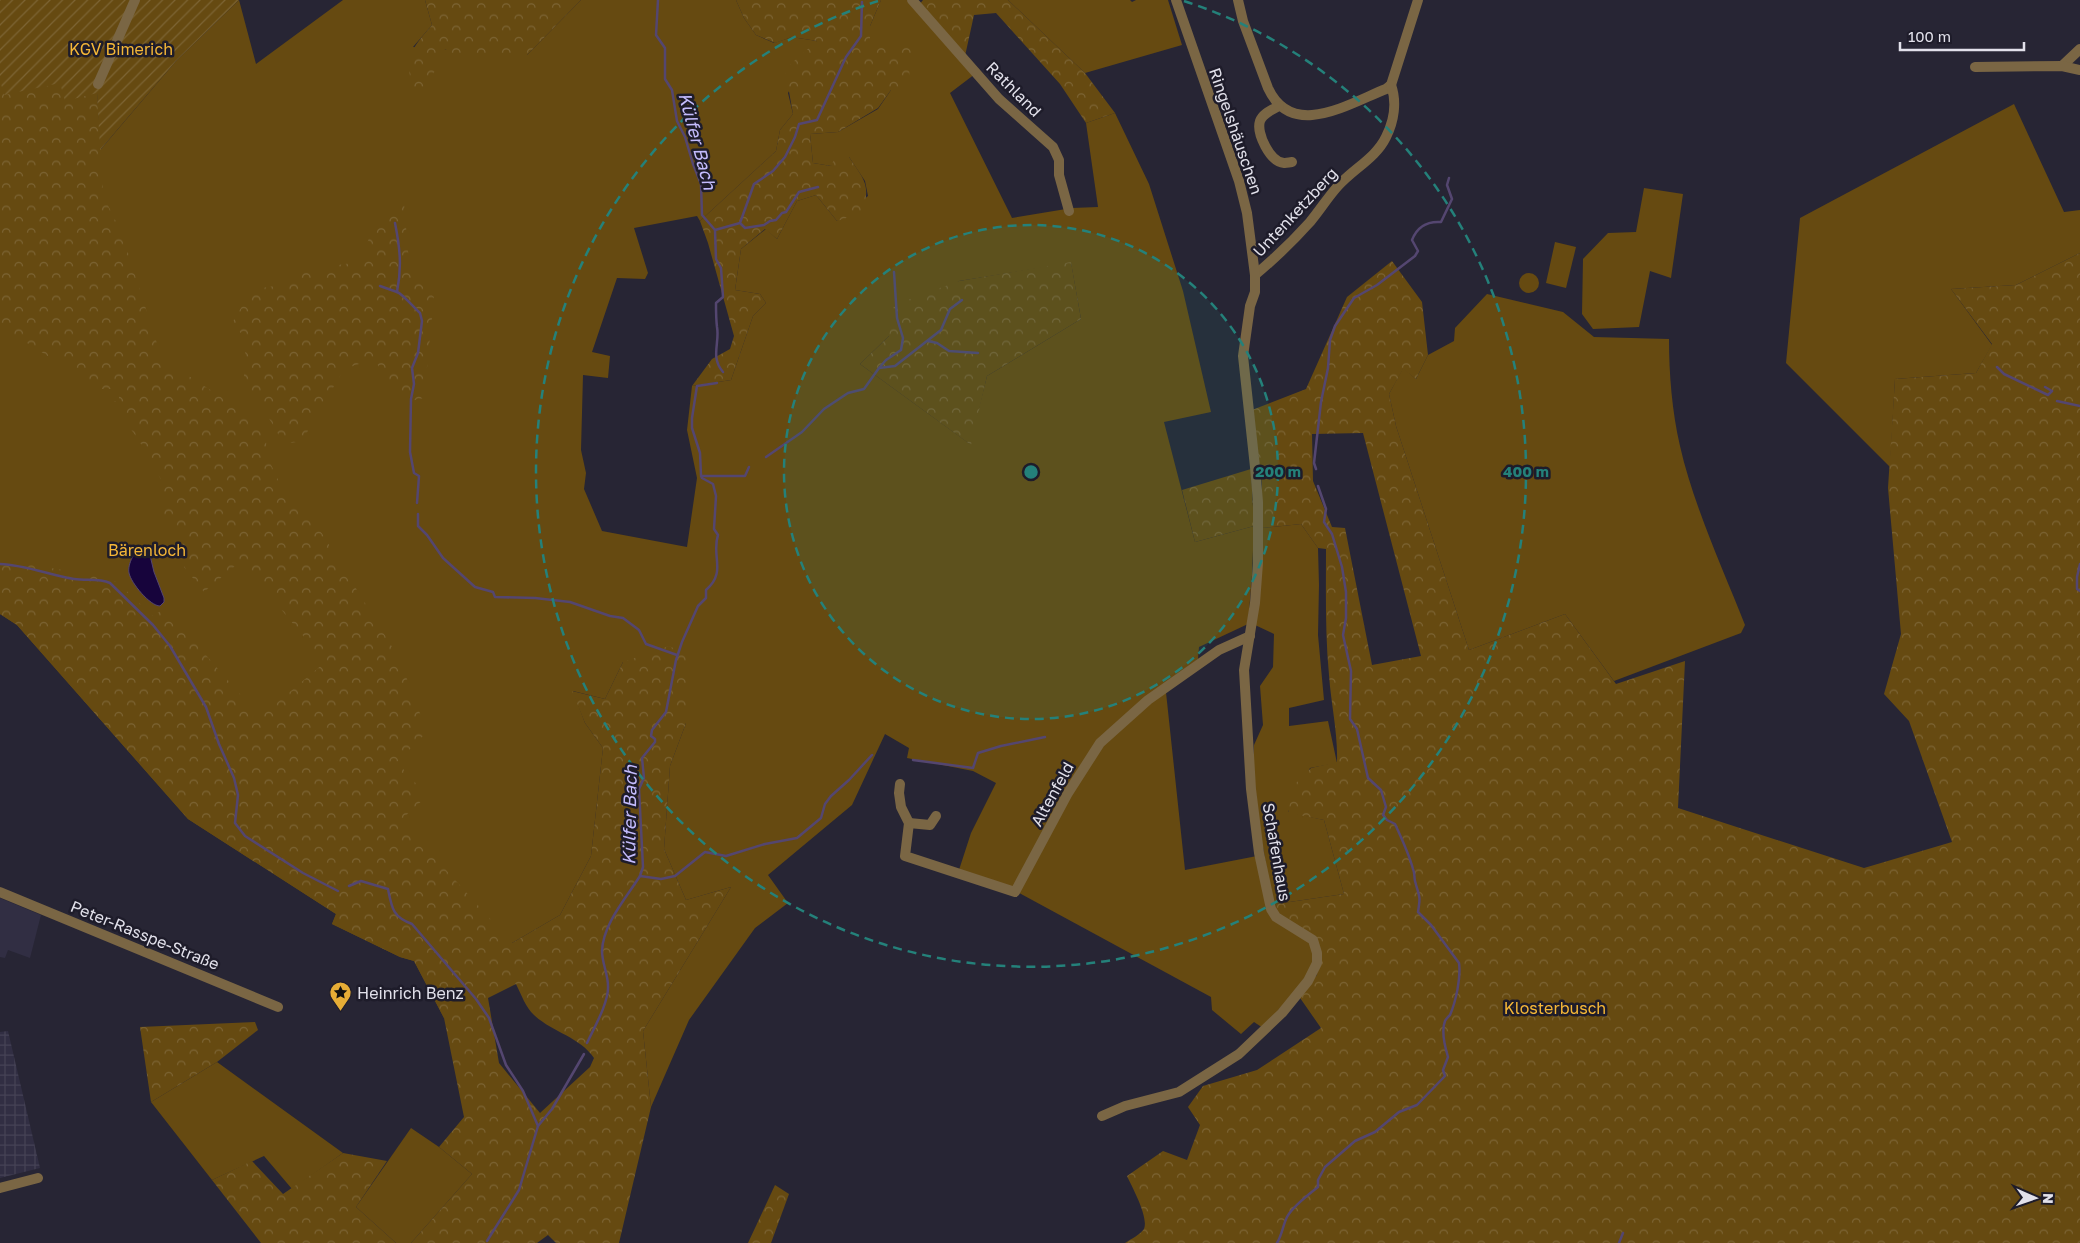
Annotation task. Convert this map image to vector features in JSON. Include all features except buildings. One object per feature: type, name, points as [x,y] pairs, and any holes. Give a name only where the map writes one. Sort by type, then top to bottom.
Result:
[{"type":"street","points":[[98,84],[135,0]]},
{"type":"street","name":"Rathland","points":[[912,0],[999,99],[1053,147],[1059,160],[1059,175],[1069,211]]},
{"type":"street","name":"Ringelshäuschen","points":[[1176,0],[1239,181],[1247,212],[1255,275]]},
{"type":"street","points":[[1238,0],[1243,21],[1268,88],[1279,106],[1289,113],[1298,115],[1317,115],[1368,96],[1391,85],[1418,0]]},
{"type":"street","points":[[2062,66],[2080,49]]},
{"type":"street","points":[[1975,67],[2062,66],[2080,70]]},
{"type":"street","name":"Untenketzberg","points":[[1255,603],[1258,563],[1258,502],[1242,356],[1254,292],[1255,275],[1272,261],[1309,222],[1338,186],[1371,156],[1385,139],[1391,127],[1394,101],[1391,85]]},
{"type":"street","points":[[1279,106],[1264,115],[1261,120],[1260,130],[1266,149],[1272,156],[1277,161],[1285,164],[1292,162]]},
{"type":"street","name":"Schafenhaus","points":[[1102,1116],[1124,1106],[1179,1092],[1239,1054],[1282,1013],[1308,981],[1317,962],[1317,953],[1313,940],[1276,917],[1269,904],[1259,854],[1250,779],[1248,707],[1244,670],[1255,603]]},
{"type":"street","name":"Altenfeld","points":[[900,784],[899,793],[903,812],[909,823],[905,856],[1015,892],[1068,793],[1100,743],[1148,700],[1219,650],[1250,636]]},
{"type":"street","points":[[909,823],[930,825],[936,816]]},
{"type":"street","name":"Peter-Rasspe-Straße","points":[[0,892],[278,1006]]},
{"type":"street","points":[[0,1188],[38,1178]]},
{"type":"shaded area","points":[[143,547],[149,551],[154,572],[164,598],[164,602],[160,606],[151,602],[130,577],[129,565],[135,552]]},
{"type":"shaded area","points":[[0,898],[41,915],[30,958],[8,950],[5,958],[0,957]]},
{"type":"shaded area","points":[[8,1031],[40,1168],[0,1178],[0,1032]]},
{"type":"green space","name":"KGV Bimerich","points":[[0,0],[239,0],[176,61],[100,150],[97,93],[65,101],[60,83],[4,95],[0,80]]},
{"type":"green space","points":[[239,0],[256,64],[343,0],[425,0],[432,25],[413,47],[527,55],[581,0],[736,0],[744,18],[756,35],[774,43],[792,37],[817,41],[788,93],[793,114],[780,130],[776,151],[700,221],[697,216],[634,228],[648,273],[645,279],[617,278],[592,352],[610,356],[608,378],[583,375],[581,450],[586,473],[584,489],[602,531],[687,547],[697,478],[687,430],[692,386],[731,380],[753,316],[766,303],[760,294],[735,290],[741,249],[766,229],[777,239],[797,201],[816,195],[837,221],[868,196],[865,181],[849,157],[831,166],[813,163],[810,134],[838,132],[878,109],[891,90],[870,45],[870,26],[881,0],[907,0],[975,74],[950,93],[1012,218],[1072,208],[1098,207],[1086,123],[1115,113],[1149,184],[1183,291],[1211,412],[1164,422],[1195,542],[1254,526],[1248,624],[1199,647],[1198,659],[1165,683],[1185,870],[1257,856],[1268,909],[1305,935],[1314,947],[1312,971],[1263,1028],[1254,1022],[1241,1034],[1212,1010],[1211,997],[1010,888],[959,870],[971,833],[996,783],[973,771],[907,758],[909,748],[885,734],[852,805],[768,875],[788,903],[755,928],[689,1020],[651,1107],[643,1031],[731,887],[686,900],[664,849],[670,766],[686,723],[623,662],[605,699],[573,691],[585,723],[603,748],[591,856],[560,915],[512,943],[444,1018],[414,961],[400,957],[332,924],[336,914],[188,819],[17,625],[0,614],[0,80],[61,83],[97,93],[101,149],[176,61]],"holes":[[[1071,263],[1081,319],[987,376],[970,444],[860,364],[889,336],[959,281]]]},
{"type":"green space","points":[[425,0],[581,0],[527,55],[460,58],[445,49],[430,81],[415,96],[410,73],[410,58],[417,43],[432,25]]},
{"type":"green space","points":[[736,0],[881,0],[870,26],[870,45],[912,44],[908,88],[891,90],[878,108],[838,132],[810,134],[813,163],[831,166],[836,155],[849,157],[863,178],[866,196],[862,213],[837,221],[816,195],[797,201],[777,239],[765,229],[741,249],[735,290],[760,294],[766,303],[753,316],[731,380],[692,386],[712,359],[730,349],[734,336],[700,221],[776,151],[780,130],[793,114],[785,69],[817,41],[792,37],[775,43],[756,35],[744,18]]},
{"type":"green space","points":[[923,0],[1008,0],[1085,73],[1115,113],[1086,123],[1060,84],[996,13],[974,15],[965,56],[919,5]]},
{"type":"green space","points":[[1008,0],[1130,0],[1132,2],[1136,0],[1168,0],[1182,45],[1085,73]]},
{"type":"green space","name":"Bärenloch","points":[[0,80],[5,95],[61,83],[97,93],[103,195],[122,234],[162,359],[261,424],[265,434],[268,458],[285,495],[315,522],[399,658],[424,724],[423,736],[397,762],[427,796],[401,820],[512,943],[560,915],[591,856],[603,748],[585,723],[572,691],[605,699],[623,662],[669,646],[688,655],[686,723],[670,766],[664,849],[686,900],[731,887],[643,1031],[651,1107],[619,1243],[556,1243],[548,1235],[537,1243],[411,1243],[472,1174],[439,1147],[464,1117],[444,1018],[414,961],[400,957],[332,924],[336,914],[188,819],[17,625],[0,614],[0,560],[101,576],[117,582],[153,616],[165,608],[260,717],[323,664],[318,657],[319,655],[241,561],[204,592],[184,567],[182,527],[164,526],[163,483],[138,439],[110,401],[119,401],[119,389],[100,389],[8,331],[0,331]],"holes":[[[516,984],[526,1005],[534,1015],[581,1045],[594,1058],[590,1067],[540,1113],[499,1063],[488,998]]]},
{"type":"green space","points":[[2014,104],[2064,212],[2080,210],[2080,253],[2016,285],[1951,289],[1992,345],[1976,373],[1895,379],[1890,467],[1786,363],[1800,218]]},
{"type":"green space","points":[[1644,188],[1683,194],[1671,278],[1650,271],[1639,327],[1593,329],[1582,314],[1583,259],[1608,233],[1636,232]]},
{"type":"green space","points":[[404,203],[410,274],[434,297],[424,398],[401,403],[374,359],[344,369],[302,441],[284,444],[261,405],[243,395],[246,339],[232,323],[245,301],[256,289],[299,282],[303,270],[359,262],[373,229]]},
{"type":"green space","points":[[1555,242],[1576,247],[1566,288],[1546,283]]},
{"type":"green space","name":"Klosterbusch","points":[[2080,253],[2080,1243],[1125,1243],[1143,1231],[1145,1224],[1139,1202],[1127,1176],[1163,1151],[1187,1160],[1200,1125],[1188,1107],[1203,1086],[1257,1070],[1321,1028],[1298,995],[1317,975],[1319,951],[1274,909],[1276,904],[1344,894],[1324,820],[1288,813],[1293,786],[1311,768],[1337,762],[1327,644],[1326,549],[1318,548],[1301,524],[1262,528],[1262,484],[1252,410],[1306,389],[1347,297],[1392,261],[1422,302],[1428,355],[1416,379],[1403,369],[1389,394],[1396,426],[1469,650],[1565,614],[1616,684],[1685,661],[1678,808],[1864,868],[1952,842],[1909,721],[1884,694],[1901,634],[1888,488],[1895,379],[1976,373],[1992,344],[1951,289],[2016,285]],"holes":[[[1363,433],[1421,656],[1372,665],[1345,528],[1332,527],[1313,481],[1312,434]]]},
{"type":"green space","points":[[1071,262],[1081,319],[987,376],[971,445],[860,364],[889,336],[894,305],[959,281]]},
{"type":"green space","points":[[1529,273],[1536,276],[1539,283],[1536,290],[1529,293],[1522,290],[1519,283],[1522,276]]},
{"type":"green space","points":[[1487,294],[1563,312],[1594,337],[1669,339],[1672,392],[1680,446],[1700,513],[1745,625],[1741,633],[1614,681],[1565,614],[1469,650],[1396,426],[1389,394],[1403,368],[1416,379],[1428,355],[1454,341],[1455,328]]},
{"type":"green space","points":[[1251,469],[1254,526],[1195,542],[1182,490]]},
{"type":"green space","points":[[1301,524],[1318,548],[1318,635],[1324,700],[1289,708],[1289,726],[1328,721],[1337,763],[1310,768],[1288,812],[1324,820],[1344,894],[1276,904],[1274,909],[1261,836],[1254,777],[1254,745],[1263,725],[1260,686],[1273,667],[1274,634],[1255,625],[1262,528]]},
{"type":"green space","points":[[255,1022],[258,1030],[217,1062],[151,1102],[140,1027]]},
{"type":"green space","points":[[217,1062],[343,1153],[292,1189],[264,1156],[212,1180],[151,1102]]},
{"type":"green space","points":[[411,1128],[439,1147],[472,1174],[411,1243],[396,1243],[356,1207]]},
{"type":"green space","points":[[343,1153],[387,1161],[356,1207],[396,1243],[261,1243],[212,1180],[252,1161],[283,1194]]},
{"type":"green space","points":[[775,1185],[789,1194],[771,1243],[748,1243]]},
{"type":"waterway","name":"Külfer Bach","points":[[658,0],[656,35],[665,48],[665,79],[672,90],[677,121],[685,137],[701,184],[702,215],[715,230],[716,259],[721,268],[723,297],[716,303],[718,333],[716,355],[723,372]]},
{"type":"waterway","points":[[715,230],[740,223],[754,184],[773,171],[785,157],[799,124],[817,120],[846,57],[861,36],[862,2]]},
{"type":"waterway","points":[[1316,469],[1314,463],[1321,402],[1328,368],[1330,340],[1335,326],[1354,298],[1377,285],[1415,256],[1418,251],[1412,240],[1414,235],[1427,224],[1441,222],[1452,199],[1447,185],[1449,178]]},
{"type":"waterway","points":[[741,224],[745,228],[764,225],[776,220],[782,213],[786,212],[799,192],[818,187]]},
{"type":"waterway","points":[[395,223],[400,258],[397,292],[420,313],[422,321],[418,353],[412,368],[414,384],[411,399],[410,452],[414,473],[419,476],[417,503]]},
{"type":"waterway","points":[[879,368],[886,360],[901,350],[903,338],[897,318],[894,272]]},
{"type":"waterway","points":[[380,286],[397,292]]},
{"type":"waterway","points":[[766,457],[802,432],[824,409],[848,393],[864,389],[879,368],[895,366],[941,330],[950,309],[962,300]]},
{"type":"waterway","points":[[928,341],[937,343],[949,351],[978,353]]},
{"type":"waterway","points":[[1997,367],[2004,374],[2048,395],[2052,391],[2045,387]]},
{"type":"waterway","name":"Külfer Bach","points":[[640,876],[643,867],[639,789],[644,778],[642,758],[655,742],[655,739],[651,736],[652,730],[666,712],[676,660],[682,642],[698,606],[706,598],[706,590],[716,577],[716,543],[718,535],[714,529],[716,496],[713,484],[702,478],[701,475],[700,453],[692,428],[692,418],[697,386],[717,383]]},
{"type":"waterway","points":[[2057,401],[2080,406]]},
{"type":"waterway","points":[[701,476],[745,476],[749,467]]},
{"type":"waterway","points":[[1277,1243],[1289,1213],[1318,1187],[1318,1180],[1325,1167],[1355,1141],[1375,1132],[1399,1112],[1417,1105],[1445,1076],[1443,1070],[1448,1057],[1443,1029],[1445,1020],[1450,1015],[1454,1003],[1459,975],[1459,963],[1431,925],[1418,912],[1419,896],[1414,872],[1395,824],[1387,820],[1383,815],[1386,807],[1381,790],[1368,778],[1357,729],[1350,719],[1351,671],[1343,635],[1346,618],[1346,592],[1342,567],[1332,534],[1324,522],[1326,509],[1318,486]]},
{"type":"waterway","points":[[418,514],[418,526],[427,535],[443,558],[475,587],[493,592],[495,597],[535,598],[570,602],[610,616],[623,618],[639,630],[646,644],[677,655]]},
{"type":"waterway","points":[[0,564],[19,566],[74,579],[110,583],[153,625],[170,646],[206,707],[234,778],[238,795],[235,823],[245,836],[303,873],[338,891]]},
{"type":"waterway","points":[[2080,564],[2077,577],[2077,589],[2080,591]]},
{"type":"waterway","points":[[913,760],[973,768],[978,753],[1045,737]]},
{"type":"waterway","points":[[587,1043],[608,992],[602,951],[606,931],[640,876],[661,879],[675,876],[705,852],[726,856],[765,844],[797,838],[821,818],[825,804],[831,796],[872,755]]},
{"type":"waterway","points":[[349,886],[361,881],[388,889],[392,907],[397,915],[412,924],[476,999],[489,1018],[506,1065],[523,1091],[538,1126],[519,1190],[487,1241]]},
{"type":"waterway","points":[[538,1126],[552,1109],[584,1054]]},
{"type":"waterway","points":[[1619,1243],[1623,1233]]},
{"type":"place","name":"Heinrich Benz","points":[[341,1012]]}]
